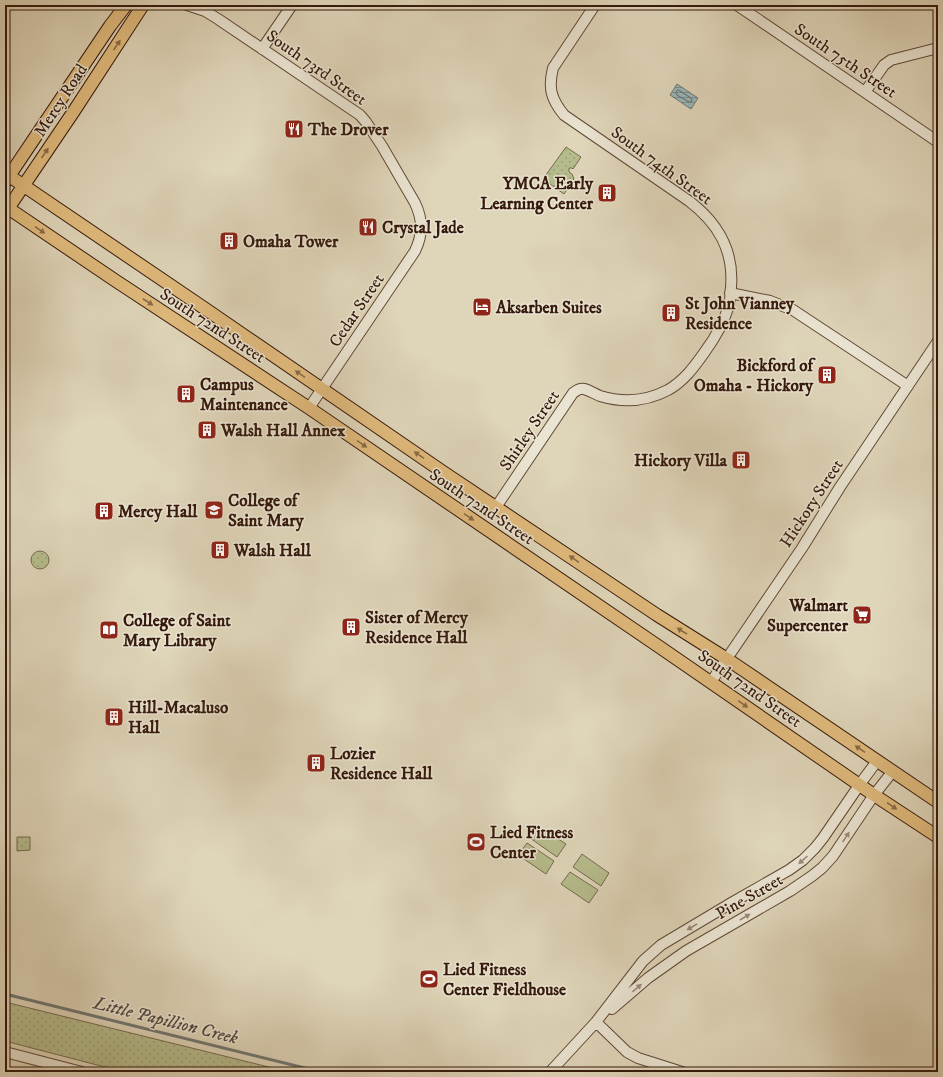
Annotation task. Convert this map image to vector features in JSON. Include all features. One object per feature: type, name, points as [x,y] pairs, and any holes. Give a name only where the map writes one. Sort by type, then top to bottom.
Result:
[{"type":"main road","name":"Mercy Road","points":[[6,177],[126,5]]},
{"type":"main road","name":"Mercy Road","points":[[6,209],[143,5]]},
{"type":"main road","name":"South 72nd Street","points":[[6,177],[23,185],[496,507],[657,615],[727,659],[938,802]]},
{"type":"main road","name":"South 72nd Street","points":[[6,209],[309,408],[874,795],[938,837]]},
{"type":"street","name":"South 73rd Street","points":[[188,5],[218,19],[360,115],[382,146],[415,203],[419,212],[421,227]]},
{"type":"street","points":[[262,49],[292,5]]},
{"type":"street","name":"South 74th Street","points":[[595,5],[553,68],[550,79],[551,91],[556,105],[564,115],[689,201],[709,218],[719,232],[728,253],[731,279],[730,293]]},
{"type":"street","name":"South 75th Street","points":[[737,5],[938,142]]},
{"type":"street","points":[[865,92],[884,65],[890,60],[938,48]]},
{"type":"street","name":"Cedar Street","points":[[309,408],[415,251],[421,227]]},
{"type":"street","points":[[730,293],[770,301],[793,310],[908,386]]},
{"type":"street","name":"Shirley Street","points":[[496,507],[576,390],[583,389],[614,399],[634,400],[658,394],[674,386],[681,381],[696,364],[718,333],[730,303],[730,293]]},
{"type":"street","name":"Hickory Street","points":[[711,682],[802,548],[840,487],[938,341]]},
{"type":"street","name":"Pine Street","points":[[550,1072],[596,1022],[643,961],[661,945],[790,870],[803,860],[823,838],[877,761]]},
{"type":"street","name":"Pine Street","points":[[596,1022],[648,978],[677,958],[701,942],[790,891],[822,868],[833,856],[874,795],[893,771]]},
{"type":"street","points":[[596,1022],[627,1052],[638,1058],[682,1072]]},
{"type":"street","points":[[5,1052],[82,1072]]},
{"type":"green space","points":[[566,147],[581,157],[573,169],[569,168],[569,172],[572,174],[574,179],[564,194],[543,179]]},
{"type":"green space","points":[[36,551],[44,551],[49,556],[47,567],[44,569],[36,569],[31,564],[31,556]]},
{"type":"green space","points":[[538,826],[566,844],[557,857],[530,838]]},
{"type":"green space","points":[[17,837],[30,837],[30,850],[17,851]]},
{"type":"green space","points":[[527,843],[554,861],[546,874],[518,855]]},
{"type":"green space","points":[[582,854],[609,873],[601,886],[573,867]]},
{"type":"green space","points":[[570,872],[598,890],[589,903],[561,884]]},
{"type":"green space","points":[[5,1002],[289,1072],[124,1072],[5,1041]]},
{"type":"water","points":[[677,84],[698,98],[691,109],[670,95]]},
{"type":"waterway","name":"Little Papillion Creek","points":[[5,994],[321,1072]]},
{"type":"place","name":"The Drover","points":[[294,129]]},
{"type":"place","name":"YMCA Early Learning Center","points":[[607,193]]},
{"type":"place","name":"Crystal Jade","points":[[368,227]]},
{"type":"place","name":"Omaha Tower","points":[[229,241]]},
{"type":"place","name":"Aksarben Suites","points":[[482,307]]},
{"type":"place","name":"St John Vianney Residence","points":[[671,313]]},
{"type":"place","name":"Bickford of Omaha - Hickory","points":[[827,375]]},
{"type":"place","name":"Campus Maintenance","points":[[186,394]]},
{"type":"place","name":"Walsh Hall Annex","points":[[207,430]]},
{"type":"place","name":"Hickory Villa","points":[[741,460]]},
{"type":"place","name":"College of Saint Mary","points":[[214,510]]},
{"type":"place","name":"Mercy Hall","points":[[104,511]]},
{"type":"place","name":"Walsh Hall","points":[[220,550]]},
{"type":"place","name":"Walmart Supercenter","points":[[862,615]]},
{"type":"place","name":"Sister of Mercy Residence Hall","points":[[351,627]]},
{"type":"place","name":"College of Saint Mary Library","points":[[109,630]]},
{"type":"place","name":"Hill-Macaluso Hall","points":[[114,717]]},
{"type":"place","name":"Lozier Residence Hall","points":[[316,763]]},
{"type":"place","name":"Lied Fitness Center","points":[[476,842]]},
{"type":"place","name":"Lied Fitness Center Fieldhouse","points":[[429,979]]}]
